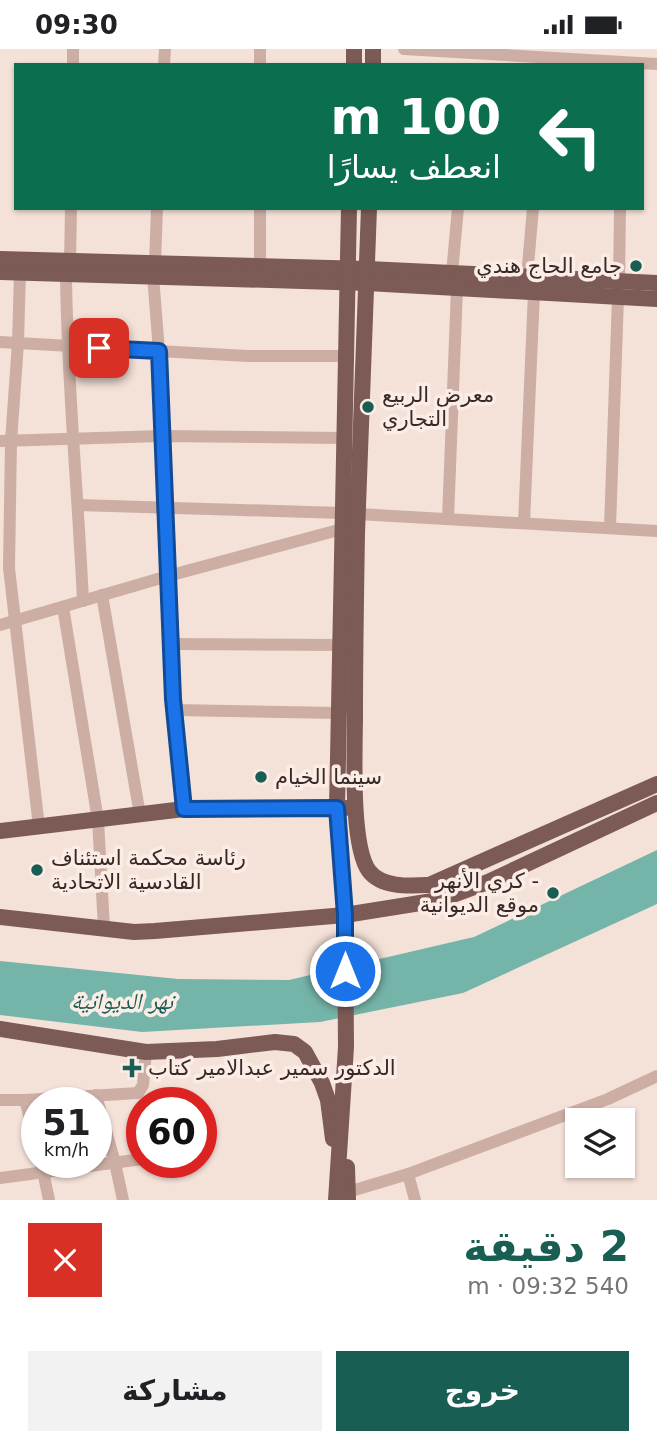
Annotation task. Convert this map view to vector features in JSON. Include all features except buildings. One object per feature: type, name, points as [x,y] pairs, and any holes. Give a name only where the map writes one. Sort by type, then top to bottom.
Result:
[{"type":"main road","points":[[349,210],[343,437],[355,647],[355,808],[362,853],[370,873],[380,880],[407,886],[429,885],[657,784]]},
{"type":"main road","points":[[342,1193],[346,1047],[345,915],[337,808],[338,713],[347,519],[368,276],[369,210]]},
{"type":"main road","points":[[0,259],[68,268],[347,275],[619,289],[657,283]]},
{"type":"main road","points":[[154,270],[260,266],[347,275]]},
{"type":"main road","points":[[0,272],[20,273],[68,268]]},
{"type":"main road","points":[[619,289],[657,299]]},
{"type":"main road","points":[[0,918],[155,932],[345,915],[439,900],[488,882],[657,803]]},
{"type":"main road","points":[[0,831],[184,809],[355,808]]},
{"type":"main road","points":[[575,822],[582,838]]},
{"type":"main road","points":[[0,1029],[146,1052],[217,1049],[275,1042],[299,1046],[314,1067],[328,1100],[342,1193]]},
{"type":"street","points":[[341,49],[354,49]]},
{"type":"street","points":[[404,49],[465,59],[482,51],[547,61],[600,63]]},
{"type":"street","points":[[71,210],[67,345],[83,601]]},
{"type":"street","points":[[157,210],[154,270],[174,710],[184,809]]},
{"type":"street","points":[[260,210],[260,266]]},
{"type":"street","points":[[448,519],[458,210]]},
{"type":"street","points":[[524,523],[533,210]]},
{"type":"street","points":[[610,528],[620,210]]},
{"type":"street","points":[[20,273],[18,342],[6,441],[9,568],[39,827]]},
{"type":"street","points":[[0,342],[247,356],[345,356]]},
{"type":"street","points":[[6,441],[162,436],[343,437]]},
{"type":"street","points":[[78,505],[347,519],[448,519],[657,531]]},
{"type":"street","points":[[0,625],[168,576],[347,519]]},
{"type":"street","points":[[102,595],[140,815]]},
{"type":"street","points":[[63,607],[98,820],[104,928]]},
{"type":"street","points":[[171,644],[340,645]]},
{"type":"street","points":[[174,710],[338,713]]},
{"type":"street","points":[[112,1094],[138,1093],[143,1085],[146,1052]]},
{"type":"street","points":[[342,1193],[408,1174],[608,1099],[657,1076]]},
{"type":"street","points":[[0,1100],[21,1100]]},
{"type":"street","points":[[112,1152],[123,1200]]},
{"type":"street","points":[[112,1163],[126,1161]]},
{"type":"street","points":[[0,1178],[21,1173]]},
{"type":"street","points":[[408,1174],[415,1200]]},
{"type":"street","points":[[45,1178],[49,1200]]},
{"type":"water","name":"نهر الديوانية","points":[[657,850],[657,904],[463,993],[320,1022],[142,1032],[0,1015],[0,961],[178,979],[289,980],[474,937]]},
{"type":"place","name":"جامع الحاج هندي","points":[[636,266]]},
{"type":"place","name":"معرض الربيع التجاري","points":[[368,407]]},
{"type":"place","name":"سينما الخيام","points":[[261,777]]},
{"type":"place","name":"رئاسة محكمة استئناف القادسية الاتحادية","points":[[37,870]]},
{"type":"place","name":"كري الأنهر - موقع الديوانية","points":[[553,893]]},
{"type":"place","name":"الدكتور سمير عبدالامير كتاب","points":[[132,1068]]},
{"type":"route","points":[[99,348],[159,351],[173,699],[184,809],[337,808],[345,915],[345,971]]}]
